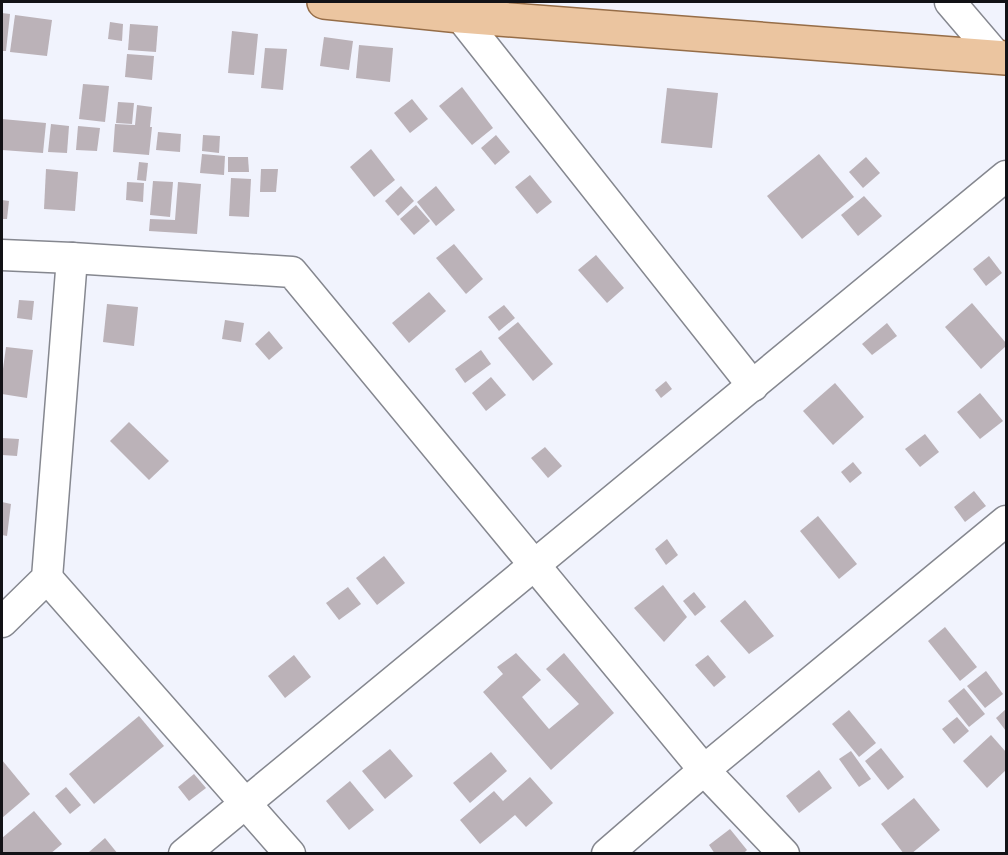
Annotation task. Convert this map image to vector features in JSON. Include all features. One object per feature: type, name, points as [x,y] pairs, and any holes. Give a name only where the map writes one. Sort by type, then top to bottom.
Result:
[{"type":"main road","points":[[324,2],[460,16],[1002,57]]},
{"type":"street","points":[[950,2],[1002,57]]},
{"type":"street","points":[[460,16],[753,386]]},
{"type":"street","points":[[184,854],[1006,176]]},
{"type":"street","points":[[2,255],[292,272],[704,770],[784,854]]},
{"type":"street","points":[[2,622],[47,578],[72,258]]},
{"type":"street","points":[[608,854],[704,770],[1006,521]]},
{"type":"street","points":[[47,578],[290,854]]},
{"type":"building","points":[[2,13],[10,14],[6,51],[2,51]]},
{"type":"building","points":[[15,15],[52,20],[47,56],[10,52]]},
{"type":"building","points":[[110,22],[123,24],[122,41],[108,39]]},
{"type":"building","points":[[130,24],[158,26],[156,52],[128,50]]},
{"type":"building","points":[[232,31],[258,34],[254,75],[228,73]]},
{"type":"building","points":[[324,37],[353,41],[349,70],[320,66]]},
{"type":"building","points":[[359,45],[393,48],[390,82],[356,78]]},
{"type":"building","points":[[265,48],[287,49],[283,90],[261,88]]},
{"type":"building","points":[[127,54],[154,56],[152,80],[125,77]]},
{"type":"building","points":[[83,84],[109,86],[105,122],[79,119]]},
{"type":"building","points":[[462,87],[493,128],[472,145],[439,106]]},
{"type":"building","points":[[667,88],[718,93],[712,148],[661,143]]},
{"type":"building","points":[[412,99],[428,119],[410,133],[394,113]]},
{"type":"building","points":[[118,102],[134,103],[132,124],[116,123]]},
{"type":"building","points":[[137,105],[152,107],[149,155],[113,152],[115,124],[135,125]]},
{"type":"building","points":[[2,119],[46,123],[43,153],[2,150]]},
{"type":"building","points":[[51,124],[69,126],[67,153],[48,152]]},
{"type":"building","points":[[78,126],[100,128],[97,151],[76,150]]},
{"type":"building","points":[[158,132],[181,134],[180,152],[156,150]]},
{"type":"building","points":[[203,135],[220,136],[219,153],[202,151]]},
{"type":"building","points":[[496,135],[510,152],[495,165],[481,148]]},
{"type":"building","points":[[371,149],[395,180],[374,197],[350,167]]},
{"type":"building","points":[[202,154],[225,156],[224,175],[200,173]]},
{"type":"building","points":[[819,154],[854,197],[802,239],[767,196]]},
{"type":"building","points":[[228,157],[248,157],[249,172],[228,172]]},
{"type":"building","points":[[866,157],[880,173],[863,188],[849,172]]},
{"type":"building","points":[[139,162],[148,163],[146,181],[137,180]]},
{"type":"building","points":[[46,169],[78,172],[75,211],[44,209]]},
{"type":"building","points":[[261,169],[278,169],[276,192],[260,192]]},
{"type":"building","points":[[530,175],[552,202],[537,214],[515,187]]},
{"type":"building","points":[[231,178],[251,179],[249,217],[229,216]]},
{"type":"building","points":[[153,181],[173,182],[170,217],[150,215]]},
{"type":"building","points":[[127,182],[144,183],[143,202],[126,200]]},
{"type":"building","points":[[178,182],[201,184],[197,234],[149,231],[150,219],[175,220]]},
{"type":"building","points":[[401,186],[414,201],[398,216],[385,201]]},
{"type":"building","points":[[436,186],[455,210],[436,226],[417,202]]},
{"type":"building","points":[[864,196],[882,216],[858,236],[841,215]]},
{"type":"building","points":[[2,200],[9,201],[7,219],[2,219]]},
{"type":"building","points":[[416,205],[430,221],[414,235],[400,219]]},
{"type":"building","points":[[454,244],[483,279],[466,294],[436,258]]},
{"type":"building","points":[[596,255],[624,288],[607,303],[578,270]]},
{"type":"building","points":[[989,256],[1002,273],[986,286],[973,269]]},
{"type":"building","points":[[429,292],[446,311],[409,343],[392,323]]},
{"type":"building","points":[[19,300],[34,301],[32,320],[17,318]]},
{"type":"building","points":[[972,303],[1006,343],[1006,346],[981,369],[945,327]]},
{"type":"building","points":[[107,304],[138,307],[134,346],[103,342]]},
{"type":"building","points":[[504,305],[515,318],[499,331],[488,317]]},
{"type":"building","points":[[225,320],[244,323],[241,342],[222,339]]},
{"type":"building","points":[[518,322],[553,364],[533,381],[498,338]]},
{"type":"building","points":[[887,323],[897,336],[872,355],[862,344]]},
{"type":"building","points":[[269,331],[283,348],[269,360],[255,344]]},
{"type":"building","points":[[6,347],[33,350],[27,398],[2,394]]},
{"type":"building","points":[[481,350],[491,364],[465,383],[455,369]]},
{"type":"building","points":[[491,377],[506,395],[486,411],[472,393]]},
{"type":"building","points":[[666,381],[672,389],[661,398],[655,390]]},
{"type":"building","points":[[835,383],[864,417],[833,445],[803,411]]},
{"type":"building","points":[[980,393],[1003,421],[980,439],[957,412]]},
{"type":"building","points":[[129,422],[169,461],[149,480],[110,441]]},
{"type":"building","points":[[925,434],[939,452],[920,467],[905,449]]},
{"type":"building","points":[[2,438],[19,439],[17,456],[2,455]]},
{"type":"building","points":[[545,447],[562,466],[548,478],[531,458]]},
{"type":"building","points":[[853,462],[862,473],[850,483],[841,472]]},
{"type":"building","points":[[974,491],[986,506],[965,522],[954,507]]},
{"type":"building","points":[[2,502],[11,504],[7,536],[2,535]]},
{"type":"building","points":[[818,516],[857,564],[839,579],[800,531]]},
{"type":"building","points":[[667,539],[678,555],[666,565],[655,549]]},
{"type":"building","points":[[384,556],[405,583],[377,605],[356,578]]},
{"type":"building","points":[[663,585],[687,617],[664,642],[634,608]]},
{"type":"building","points":[[348,587],[361,604],[339,620],[326,603]]},
{"type":"building","points":[[694,592],[706,607],[695,616],[683,601]]},
{"type":"building","points":[[745,600],[774,636],[749,654],[720,621]]},
{"type":"building","points":[[945,627],[977,667],[960,681],[928,641]]},
{"type":"building","points":[[516,653],[541,680],[522,697],[549,729],[579,704],[546,669],[564,653],[614,713],[551,770],[483,692],[503,674],[497,667]]},
{"type":"building","points":[[294,655],[311,677],[285,698],[268,676]]},
{"type":"building","points":[[708,655],[726,677],[714,687],[695,665]]},
{"type":"building","points":[[986,671],[1003,694],[985,708],[967,686]]},
{"type":"building","points":[[964,688],[985,714],[969,727],[948,701]]},
{"type":"building","points":[[1006,709],[1006,731],[996,718]]},
{"type":"building","points":[[849,710],[876,743],[859,757],[832,724]]},
{"type":"building","points":[[139,716],[164,746],[94,804],[69,774]]},
{"type":"building","points":[[957,717],[969,731],[954,744],[942,729]]},
{"type":"building","points":[[991,735],[1006,752],[1006,770],[987,788],[963,761]]},
{"type":"building","points":[[881,748],[904,777],[888,790],[865,761]]},
{"type":"building","points":[[390,749],[413,776],[385,799],[362,771]]},
{"type":"building","points":[[851,751],[871,779],[859,787],[839,759]]},
{"type":"building","points":[[491,752],[507,771],[470,803],[453,783]]},
{"type":"building","points":[[2,760],[30,794],[2,818]]},
{"type":"building","points":[[819,770],[832,788],[799,813],[786,796]]},
{"type":"building","points":[[194,774],[206,788],[189,801],[178,787]]},
{"type":"building","points":[[530,777],[553,803],[526,827],[515,815],[480,844],[460,820],[494,791],[503,801]]},
{"type":"building","points":[[350,781],[374,810],[349,830],[326,801]]},
{"type":"building","points":[[66,787],[81,805],[70,814],[55,796]]},
{"type":"building","points":[[914,798],[940,830],[911,854],[904,854],[881,824]]},
{"type":"building","points":[[34,811],[62,844],[50,854],[2,854],[2,838]]},
{"type":"building","points":[[730,829],[747,850],[743,854],[715,854],[709,845]]},
{"type":"building","points":[[105,838],[118,854],[90,854],[89,852]]}]
